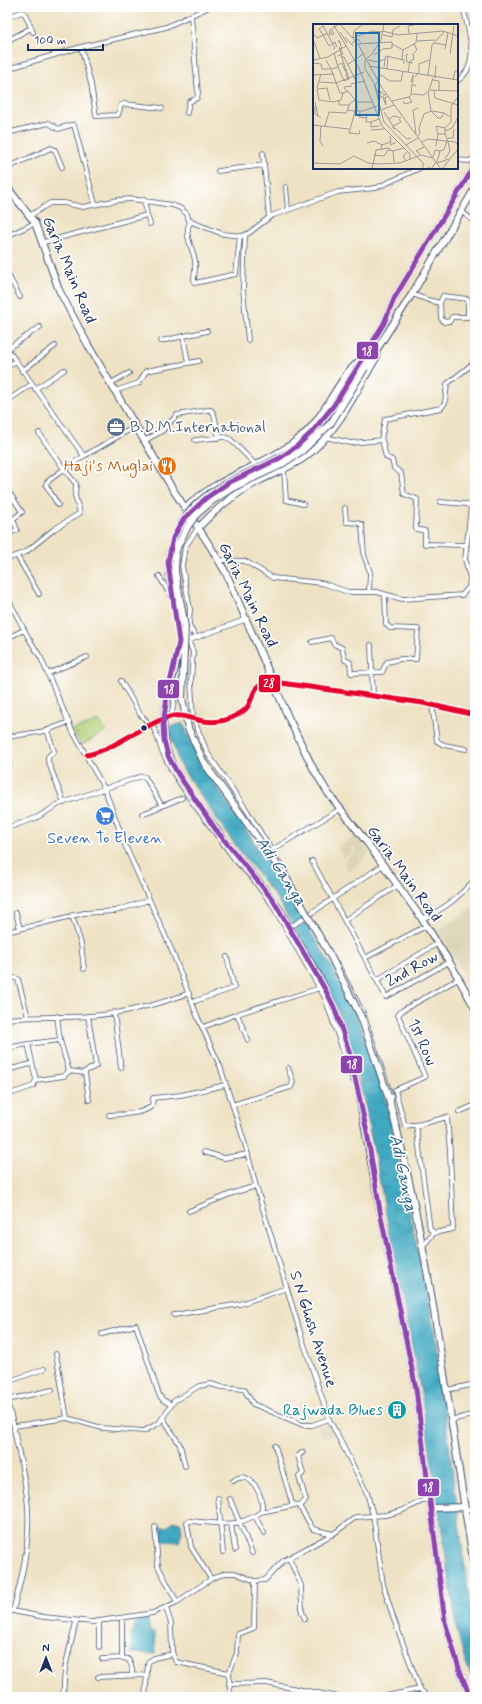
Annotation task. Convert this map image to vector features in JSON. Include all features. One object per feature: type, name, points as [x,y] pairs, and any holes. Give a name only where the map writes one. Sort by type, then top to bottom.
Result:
[{"type":"main road","points":[[185,510],[195,498],[214,485],[296,442],[319,418],[349,371],[364,356],[384,323],[394,297],[475,165]]},
{"type":"main road","name":"Garia Main Road","points":[[7,187],[31,215],[44,242],[63,298],[88,345],[185,510],[219,560],[247,618],[289,719],[314,770],[340,809],[422,919],[450,962],[475,1008]]},
{"type":"main road","points":[[470,1697],[459,1668],[445,1622],[437,1543],[429,1498],[416,1389],[349,1051],[334,1007],[326,991],[273,900],[216,830],[178,774],[168,756],[164,740],[163,725],[167,696],[179,642],[168,562],[173,538],[195,507],[228,483],[280,458],[297,446],[312,432],[334,405],[362,366],[376,351],[462,212],[475,188]]},
{"type":"main road","points":[[384,323],[392,326]]},
{"type":"main road","points":[[198,528],[222,505],[238,493],[304,457],[325,437],[345,411],[363,381],[376,358],[376,351]]},
{"type":"main road","points":[[364,356],[362,366],[331,423],[302,451],[279,466],[232,488],[212,501],[197,514],[188,526],[176,551],[175,572],[185,627],[182,698],[188,728],[204,763],[285,876],[331,956],[361,1018],[388,1096],[403,1151],[422,1247],[448,1390],[464,1508],[475,1571]]},
{"type":"main road","points":[[274,682],[432,705],[475,715]]},
{"type":"main road","points":[[431,1508],[464,1508]]},
{"type":"street","points":[[7,69],[81,47],[166,27],[209,7]]},
{"type":"street","points":[[458,79],[466,73],[472,59],[470,32],[463,7]]},
{"type":"street","points":[[7,17],[22,12],[25,14],[32,30],[7,41]]},
{"type":"street","points":[[187,113],[189,102],[196,98],[198,92],[190,16]]},
{"type":"street","points":[[81,47],[91,84],[96,116],[118,115],[121,105],[124,104],[162,108]]},
{"type":"street","points":[[7,133],[49,123],[58,129],[74,125],[95,204]]},
{"type":"street","points":[[7,168],[51,148],[55,150],[62,168]]},
{"type":"street","points":[[263,153],[269,217]]},
{"type":"street","points":[[458,160],[469,161],[475,158]]},
{"type":"street","points":[[218,171],[264,165]]},
{"type":"street","points":[[31,215],[50,203],[64,203],[83,207],[122,200],[144,200],[178,207],[185,212],[189,221],[223,234],[245,236],[269,217],[338,192],[376,188],[418,169]]},
{"type":"street","points":[[286,187],[288,210]]},
{"type":"street","points":[[144,200],[150,224]]},
{"type":"street","points":[[462,212],[475,222]]},
{"type":"street","points":[[44,242],[147,215]]},
{"type":"street","points":[[191,221],[186,230],[191,252],[195,260],[194,280],[196,283],[238,273],[240,236]]},
{"type":"street","points":[[7,236],[35,223]]},
{"type":"street","points":[[245,236],[243,289],[248,340]]},
{"type":"street","points":[[7,272],[20,297]]},
{"type":"street","points":[[412,294],[440,303]]},
{"type":"street","points":[[443,296],[468,299],[468,317],[452,317],[450,321],[444,322],[441,318],[440,303],[443,296]]},
{"type":"street","points":[[40,327],[7,349],[84,456]]},
{"type":"street","points":[[161,341],[207,331]]},
{"type":"street","points":[[183,336],[188,362]]},
{"type":"street","points":[[22,371],[55,346]]},
{"type":"street","points":[[7,367],[16,361]]},
{"type":"street","points":[[115,391],[139,383],[143,373],[146,371],[199,361]]},
{"type":"street","points":[[467,545],[425,544],[425,531],[416,529],[417,499],[404,494],[401,472],[394,468],[392,460],[386,457],[381,440],[385,419],[441,408],[445,403],[448,384],[475,362]]},
{"type":"street","points":[[35,389],[64,370]]},
{"type":"street","points":[[111,383],[129,373]]},
{"type":"street","points":[[7,401],[32,384]]},
{"type":"street","points":[[144,441],[162,431],[177,414],[207,410],[212,411],[214,414],[218,438]]},
{"type":"street","points":[[58,505],[47,482],[84,456],[136,426]]},
{"type":"street","points":[[7,559],[17,556],[35,545],[53,530],[80,514],[75,496],[76,484],[39,433]]},
{"type":"street","points":[[195,440],[224,437],[233,441],[256,464]]},
{"type":"street","points":[[325,437],[351,443],[381,440]]},
{"type":"street","points":[[284,468],[286,500],[303,504]]},
{"type":"street","points":[[7,489],[22,512],[13,519],[17,530],[7,534]]},
{"type":"street","points":[[219,560],[245,560],[252,563],[266,574],[276,578],[311,580],[348,592],[386,594],[402,599],[458,596],[466,593],[469,587],[470,578],[465,563],[471,507],[475,500]]},
{"type":"street","points":[[440,502],[466,504],[471,507]]},
{"type":"street","points":[[345,508],[346,522],[358,523],[362,525],[364,555],[370,572],[369,592]]},
{"type":"street","points":[[171,717],[184,648],[188,640],[190,609],[182,566],[185,547],[198,528]]},
{"type":"street","points":[[17,556],[39,594]]},
{"type":"street","points":[[159,576],[196,638]]},
{"type":"street","points":[[470,578],[475,578]]},
{"type":"street","points":[[312,642],[331,638],[334,644],[342,648],[345,660],[350,662],[351,673],[382,672],[388,662],[401,659],[416,659],[418,629],[390,628],[386,624],[386,594]]},
{"type":"street","name":"S N Ghosh Avenue","points":[[7,597],[8,602],[49,673],[69,722],[105,790],[125,845],[220,1066],[329,1419],[364,1485],[373,1515],[382,1584],[420,1689],[427,1697]]},
{"type":"street","points":[[177,647],[188,640],[247,618]]},
{"type":"street","points":[[7,638],[24,630]]},
{"type":"street","points":[[188,640],[193,652],[191,681],[193,718],[208,754],[272,850],[349,984],[363,1013],[391,1096],[391,1105]]},
{"type":"street","points":[[371,645],[373,696]]},
{"type":"street","points":[[49,673],[87,657]]},
{"type":"street","points":[[121,681],[140,714],[151,725],[159,738],[162,751],[182,787],[236,861],[265,895],[320,988],[329,1008],[359,1096]]},
{"type":"street","points":[[87,755],[118,744],[151,725],[171,717],[179,716],[212,722],[230,718],[249,706],[258,687],[274,682]]},
{"type":"street","points":[[432,705],[438,741],[444,744],[466,749]]},
{"type":"street","points":[[7,736],[47,730],[69,722]]},
{"type":"street","points":[[47,730],[54,751],[48,756],[48,761],[64,803]]},
{"type":"street","points":[[7,759],[9,764],[7,768]]},
{"type":"street","points":[[7,828],[36,818],[64,803],[144,776],[162,806]]},
{"type":"street","points":[[142,814],[182,798]]},
{"type":"street","points":[[272,850],[340,809]]},
{"type":"street","points":[[312,861],[378,980],[438,943]]},
{"type":"street","points":[[286,930],[383,865]]},
{"type":"street","points":[[422,919],[454,902],[461,892],[475,879]]},
{"type":"street","points":[[345,920],[398,885]]},
{"type":"street","points":[[7,932],[72,915],[90,912],[115,911],[149,900]]},
{"type":"street","points":[[16,913],[20,929]]},
{"type":"street","points":[[72,915],[81,944],[84,968]]},
{"type":"street","points":[[365,958],[426,926]]},
{"type":"street","points":[[192,1002],[234,988],[227,957]]},
{"type":"street","name":"2nd Row","points":[[378,980],[386,997],[450,962]]},
{"type":"street","points":[[7,979],[18,979],[28,1017]]},
{"type":"street","name":"1st Row","points":[[416,1126],[405,1126],[403,1124],[395,1089],[425,1078],[398,1015],[403,1010],[458,979]]},
{"type":"street","points":[[203,1027],[237,1014],[320,988]]},
{"type":"street","points":[[7,1020],[28,1017],[88,1016],[157,1003],[189,993]]},
{"type":"street","points":[[114,1012],[121,1068]]},
{"type":"street","points":[[237,1014],[248,1040]]},
{"type":"street","points":[[57,1016],[60,1040],[69,1071]]},
{"type":"street","points":[[7,1095],[32,1086],[36,1080],[59,1077],[69,1071],[84,1072],[96,1066],[88,1016]]},
{"type":"street","points":[[7,1048],[60,1040]]},
{"type":"street","points":[[28,1044],[31,1064],[36,1080]]},
{"type":"street","points":[[7,1070],[31,1064]]},
{"type":"street","points":[[232,1105],[291,1087],[293,1082],[288,1068]]},
{"type":"street","points":[[84,1072],[89,1100]]},
{"type":"street","points":[[109,1115],[130,1114],[149,1108],[152,1106],[153,1098],[176,1096],[226,1085]]},
{"type":"street","points":[[459,1112],[475,1106]]},
{"type":"street","points":[[422,1247],[434,1233],[453,1229],[448,1126],[446,1117],[416,1126],[430,1228],[434,1233]]},
{"type":"street","points":[[204,1152],[224,1158],[248,1154]]},
{"type":"street","points":[[190,1211],[233,1193],[256,1186]]},
{"type":"street","points":[[174,1315],[229,1307],[288,1288]]},
{"type":"street","points":[[102,1334],[133,1324],[136,1326],[159,1395],[163,1400],[170,1404]]},
{"type":"street","points":[[56,1354],[67,1418]]},
{"type":"street","points":[[7,1382],[44,1369]]},
{"type":"street","points":[[14,1427],[67,1418],[102,1428],[137,1432],[151,1428],[163,1418],[170,1404],[178,1398],[199,1386],[211,1384],[221,1387],[244,1389],[253,1404],[303,1425],[312,1425],[329,1419]]},
{"type":"street","points":[[448,1390],[475,1384]]},
{"type":"street","points":[[13,1610],[22,1573],[28,1523],[25,1484],[14,1427],[7,1401],[52,1390]]},
{"type":"street","points":[[452,1420],[475,1414]]},
{"type":"street","points":[[163,1418],[180,1445],[185,1466]]},
{"type":"street","points":[[275,1446],[292,1503],[295,1506]]},
{"type":"street","points":[[301,1507],[306,1500],[299,1477],[303,1473],[298,1455],[303,1452]]},
{"type":"street","points":[[233,1481],[242,1476],[252,1481],[262,1505],[261,1512]]},
{"type":"street","points":[[218,1498],[222,1552]]},
{"type":"street","points":[[7,1610],[76,1622],[99,1622],[166,1608],[211,1579],[225,1573],[231,1572],[255,1581],[266,1580],[281,1563],[333,1534],[356,1517],[401,1511],[429,1498]]},
{"type":"street","points":[[230,1499],[242,1522],[252,1553]]},
{"type":"street","points":[[211,1579],[191,1547],[187,1523],[190,1521],[231,1524],[242,1522],[261,1512],[295,1506],[301,1507]]},
{"type":"street","points":[[301,1507],[312,1528],[333,1534]]},
{"type":"street","points":[[464,1508],[475,1513]]},
{"type":"street","points":[[255,1516],[264,1533]]},
{"type":"street","points":[[231,1524],[236,1550]]},
{"type":"street","points":[[155,1527],[158,1566],[177,1602]]},
{"type":"street","points":[[289,1558],[301,1585],[302,1612],[306,1620]]},
{"type":"street","points":[[230,1697],[229,1673],[237,1653],[238,1634],[254,1628],[255,1581]]},
{"type":"street","points":[[166,1608],[172,1628],[173,1654],[176,1662],[229,1673]]},
{"type":"street","points":[[122,1618],[122,1658]]},
{"type":"street","points":[[63,1697],[65,1668],[76,1622]]},
{"type":"street","points":[[99,1622],[99,1647]]},
{"type":"street","points":[[145,1697],[148,1662],[154,1658],[173,1654]]},
{"type":"street","points":[[102,1659],[128,1659],[133,1669],[132,1676]]},
{"type":"street","points":[[98,1678],[146,1675]]},
{"type":"street","points":[[229,1684],[266,1683],[339,1697]]},
{"type":"street","points":[[381,1697],[420,1689]]},
{"type":"shaded area","points":[[356,836],[369,854],[350,871],[344,864],[346,860],[356,852],[353,847],[351,849],[353,852],[343,858],[337,848]]},
{"type":"shaded area","points":[[475,905],[475,997],[454,956],[438,931]]},
{"type":"shaded area","points":[[329,1423],[334,1434],[323,1438],[318,1428]]},
{"type":"green space","points":[[99,721],[106,731],[82,745],[72,730]]},
{"type":"water","points":[[183,723],[197,757],[285,888],[330,964],[359,1021],[386,1099],[434,1328],[470,1606],[475,1630],[475,1683],[466,1664],[457,1631],[422,1398],[362,1091],[342,1021],[325,981],[277,899],[230,838],[179,764],[168,727]]},
{"type":"water","points":[[173,1521],[181,1523],[182,1532],[179,1542],[160,1541],[162,1527],[167,1527]]},
{"type":"water","points":[[141,1618],[148,1619],[150,1631],[155,1633],[156,1654],[131,1653],[131,1638],[133,1629],[137,1621]]},
{"type":"transit line","name":"18","points":[[470,1697],[459,1668],[445,1622],[416,1389],[381,1217],[367,1132],[349,1051],[334,1007],[326,991],[273,900],[216,830],[178,774],[168,756],[164,740],[163,725],[167,696],[179,642],[168,562],[173,538],[179,527],[184,519],[206,498],[228,483],[280,458],[297,446],[312,432],[334,405],[359,365],[384,323],[395,297],[475,165]]},
{"type":"transit line","name":"28","points":[[87,755],[99,752],[152,724],[174,716],[182,716],[208,722],[229,719],[246,709],[257,687],[274,682],[423,703],[475,715]]},
{"type":"place","name":"B.D.M.International","points":[[116,427]]},
{"type":"place","name":"Haji's Muglai","points":[[167,466]]},
{"type":"place","name":"Seven To Eleven","points":[[105,816]]},
{"type":"place","name":"Rajwada Blues","points":[[397,1410]]},
{"type":"water label","name":"Adi Ganga","points":[[281,871]]},
{"type":"water label","name":"Adi Ganga","points":[[403,1173]]}]
